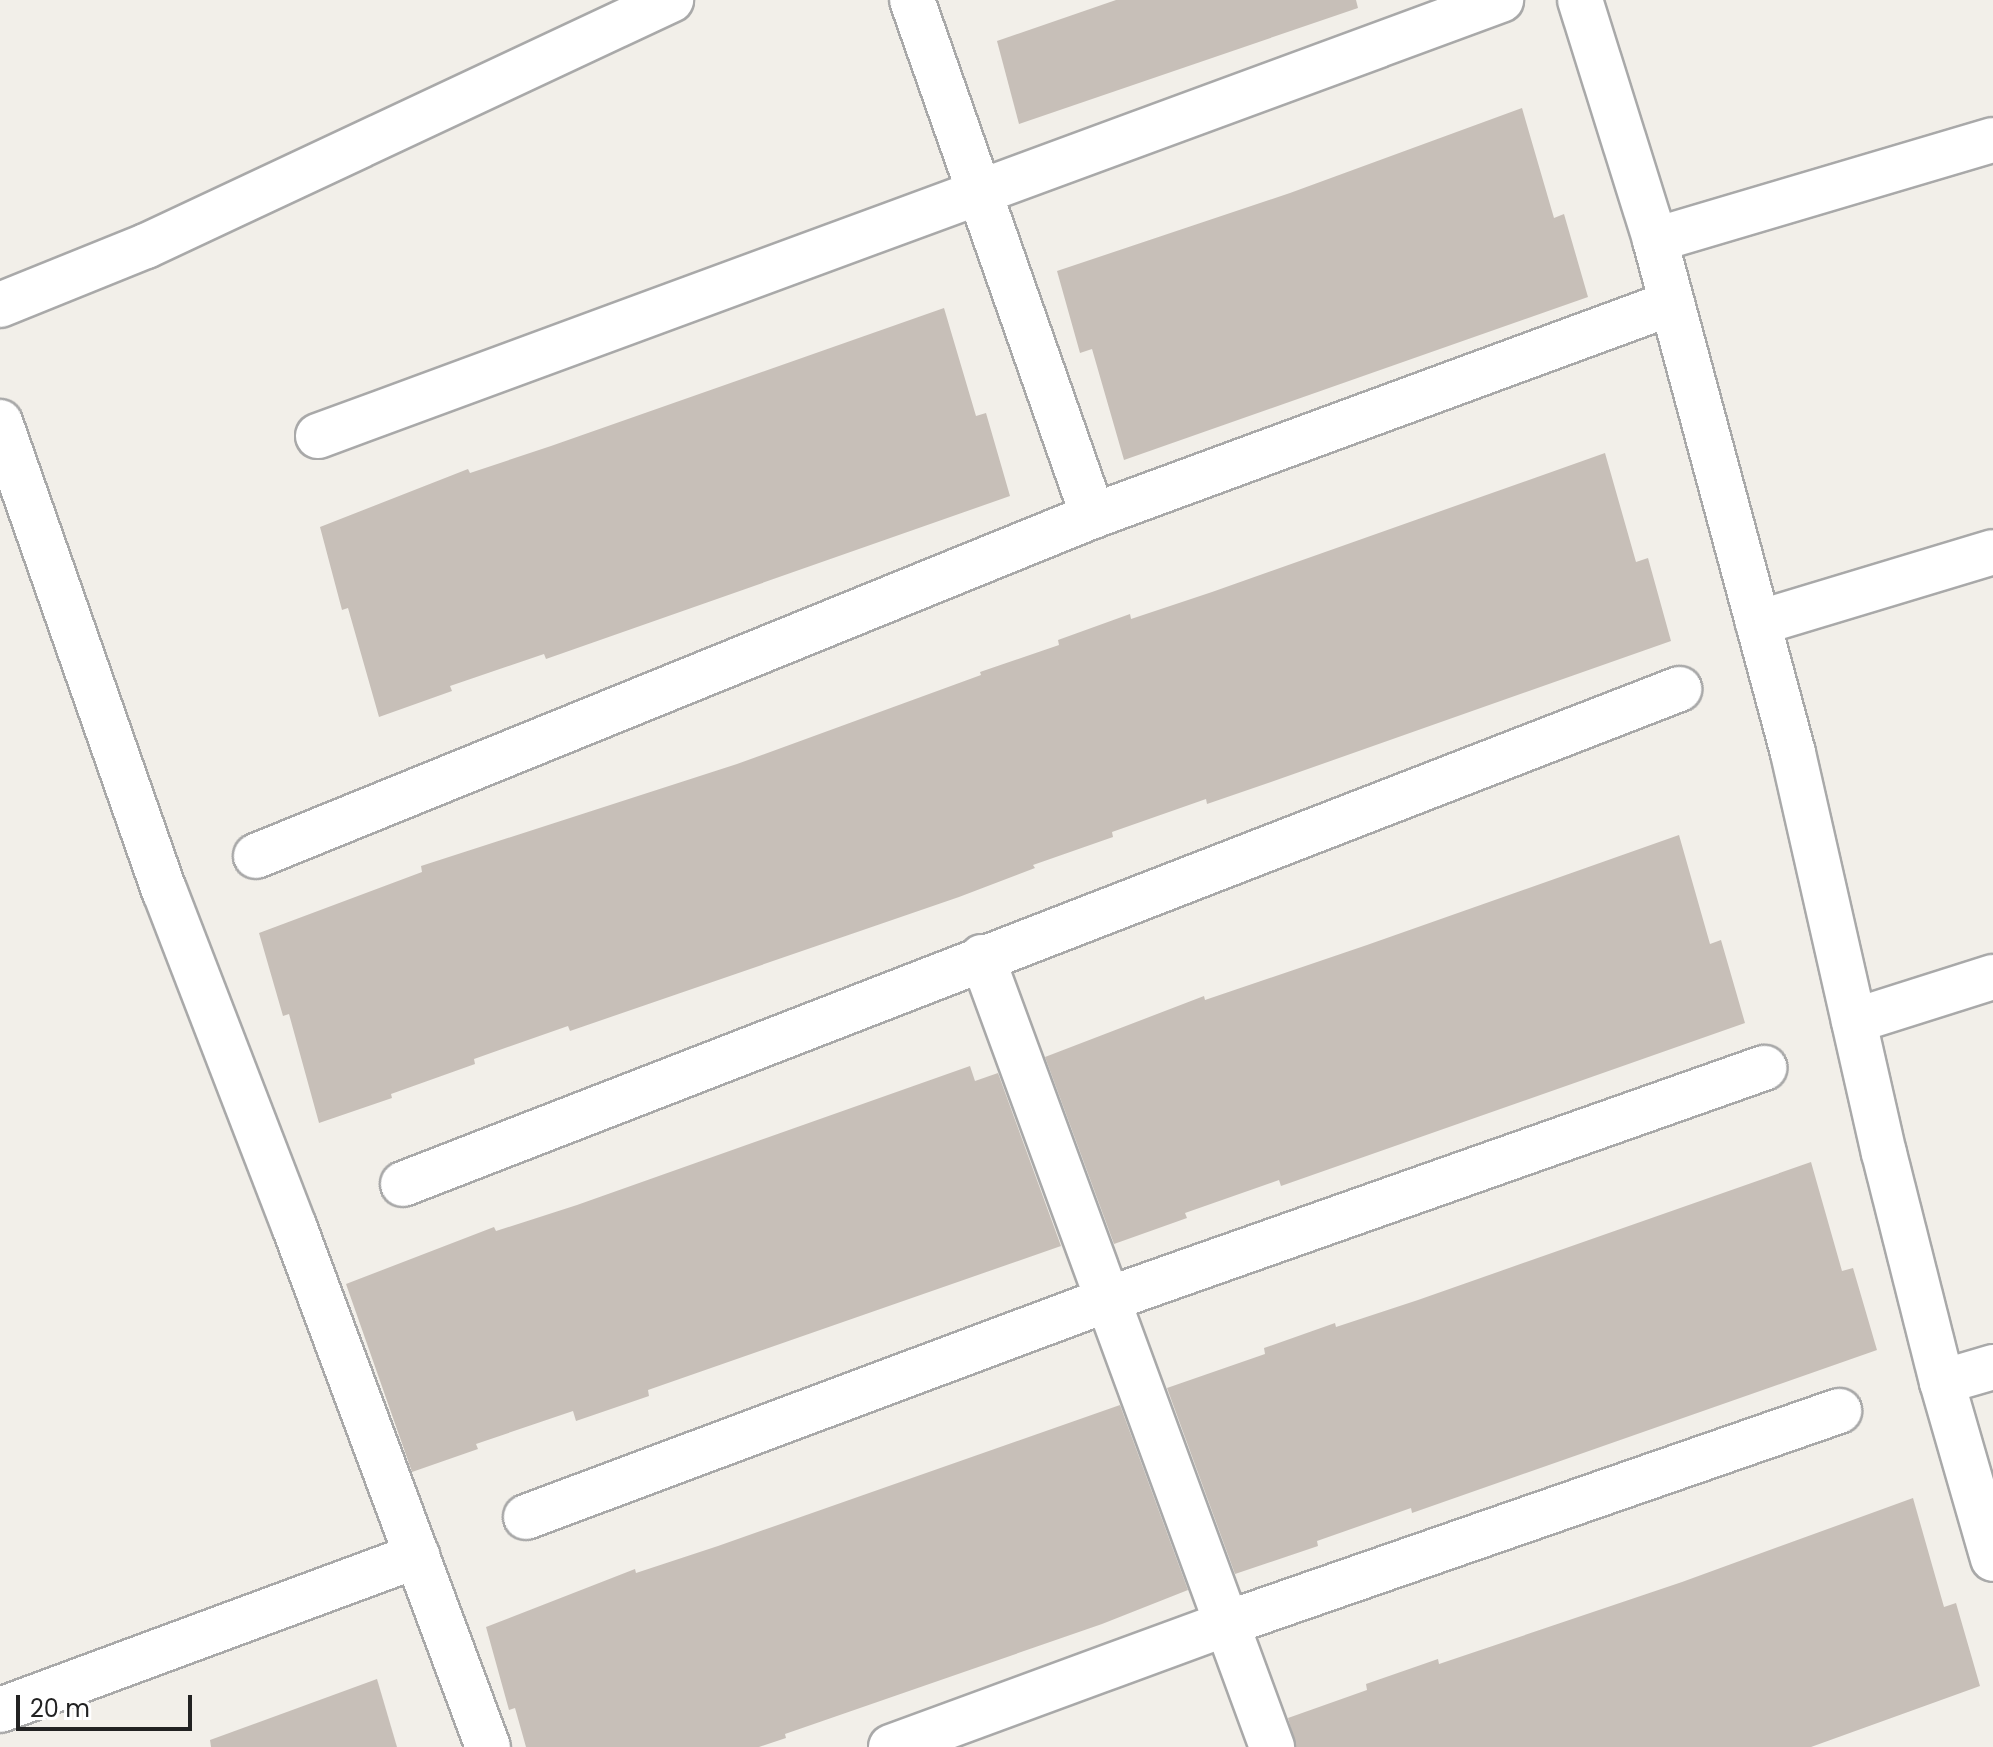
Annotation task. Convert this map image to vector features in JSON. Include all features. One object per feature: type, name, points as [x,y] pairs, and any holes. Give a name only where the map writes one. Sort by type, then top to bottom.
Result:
[{"type":"street","points":[[0,305],[146,246],[671,0]]},
{"type":"street","points":[[912,0],[1093,516]]},
{"type":"street","points":[[318,436],[1501,0]]},
{"type":"street","points":[[1580,0],[1655,240],[1793,753],[1854,1021],[1942,1382],[1993,1559]]},
{"type":"street","points":[[1655,240],[1993,140]]},
{"type":"street","points":[[256,856],[1093,516],[1672,303]]},
{"type":"street","points":[[0,422],[165,892],[488,1747]]},
{"type":"street","points":[[1758,623],[1993,552]]},
{"type":"street","points":[[403,1184],[1679,689]]},
{"type":"street","points":[[982,957],[1272,1747]]},
{"type":"street","points":[[1854,1021],[1993,977]]},
{"type":"street","points":[[526,1517],[1109,1299],[1764,1068]]},
{"type":"street","points":[[1942,1382],[1993,1367]]},
{"type":"street","points":[[891,1747],[1228,1623],[1839,1411]]},
{"type":"street","points":[[0,1710],[417,1556]]},
{"type":"building","points":[[1116,0],[1356,0],[1358,8],[1019,124],[997,41]]},
{"type":"building","points":[[1522,108],[1554,218],[1564,214],[1588,297],[1124,460],[1092,349],[1080,353],[1057,271],[1290,193]]},
{"type":"building","points":[[944,308],[976,416],[986,413],[1010,496],[546,659],[544,654],[450,686],[452,691],[379,717],[348,608],[342,610],[320,527],[468,469],[470,473],[551,446]]},
{"type":"building","points":[[1605,453],[1636,562],[1648,558],[1671,641],[1207,804],[1206,799],[1112,832],[1113,837],[1033,865],[1035,868],[959,897],[570,1031],[568,1026],[474,1059],[475,1064],[391,1094],[392,1098],[319,1123],[289,1014],[283,1016],[259,933],[422,872],[421,866],[737,764],[981,675],[980,672],[1059,645],[1058,640],[1130,614],[1131,619],[1212,592]]},
{"type":"building","points":[[1679,835],[1710,944],[1721,940],[1745,1023],[1281,1186],[1279,1180],[1185,1213],[1187,1218],[1114,1244],[1045,1057],[1204,996],[1205,1000]]},
{"type":"building","points":[[970,1066],[975,1081],[998,1073],[1061,1246],[648,1390],[649,1396],[576,1421],[573,1411],[476,1444],[478,1449],[412,1472],[346,1284],[494,1227],[496,1231],[577,1205]]},
{"type":"building","points":[[1811,1162],[1842,1271],[1853,1268],[1877,1350],[1412,1513],[1411,1508],[1317,1541],[1318,1546],[1235,1574],[1167,1388],[1265,1354],[1264,1348],[1335,1323],[1336,1327],[1418,1300]]},
{"type":"building","points":[[1120,1405],[1188,1590],[1102,1624],[785,1734],[786,1738],[759,1747],[526,1747],[515,1708],[509,1710],[486,1627],[635,1569],[636,1573],[718,1546]]},
{"type":"building","points":[[1913,1498],[1944,1607],[1956,1603],[1980,1686],[1811,1747],[1296,1747],[1288,1718],[1367,1690],[1366,1684],[1438,1659],[1439,1664],[1682,1582]]},
{"type":"building","points":[[377,1679],[397,1747],[211,1747],[210,1740]]}]
